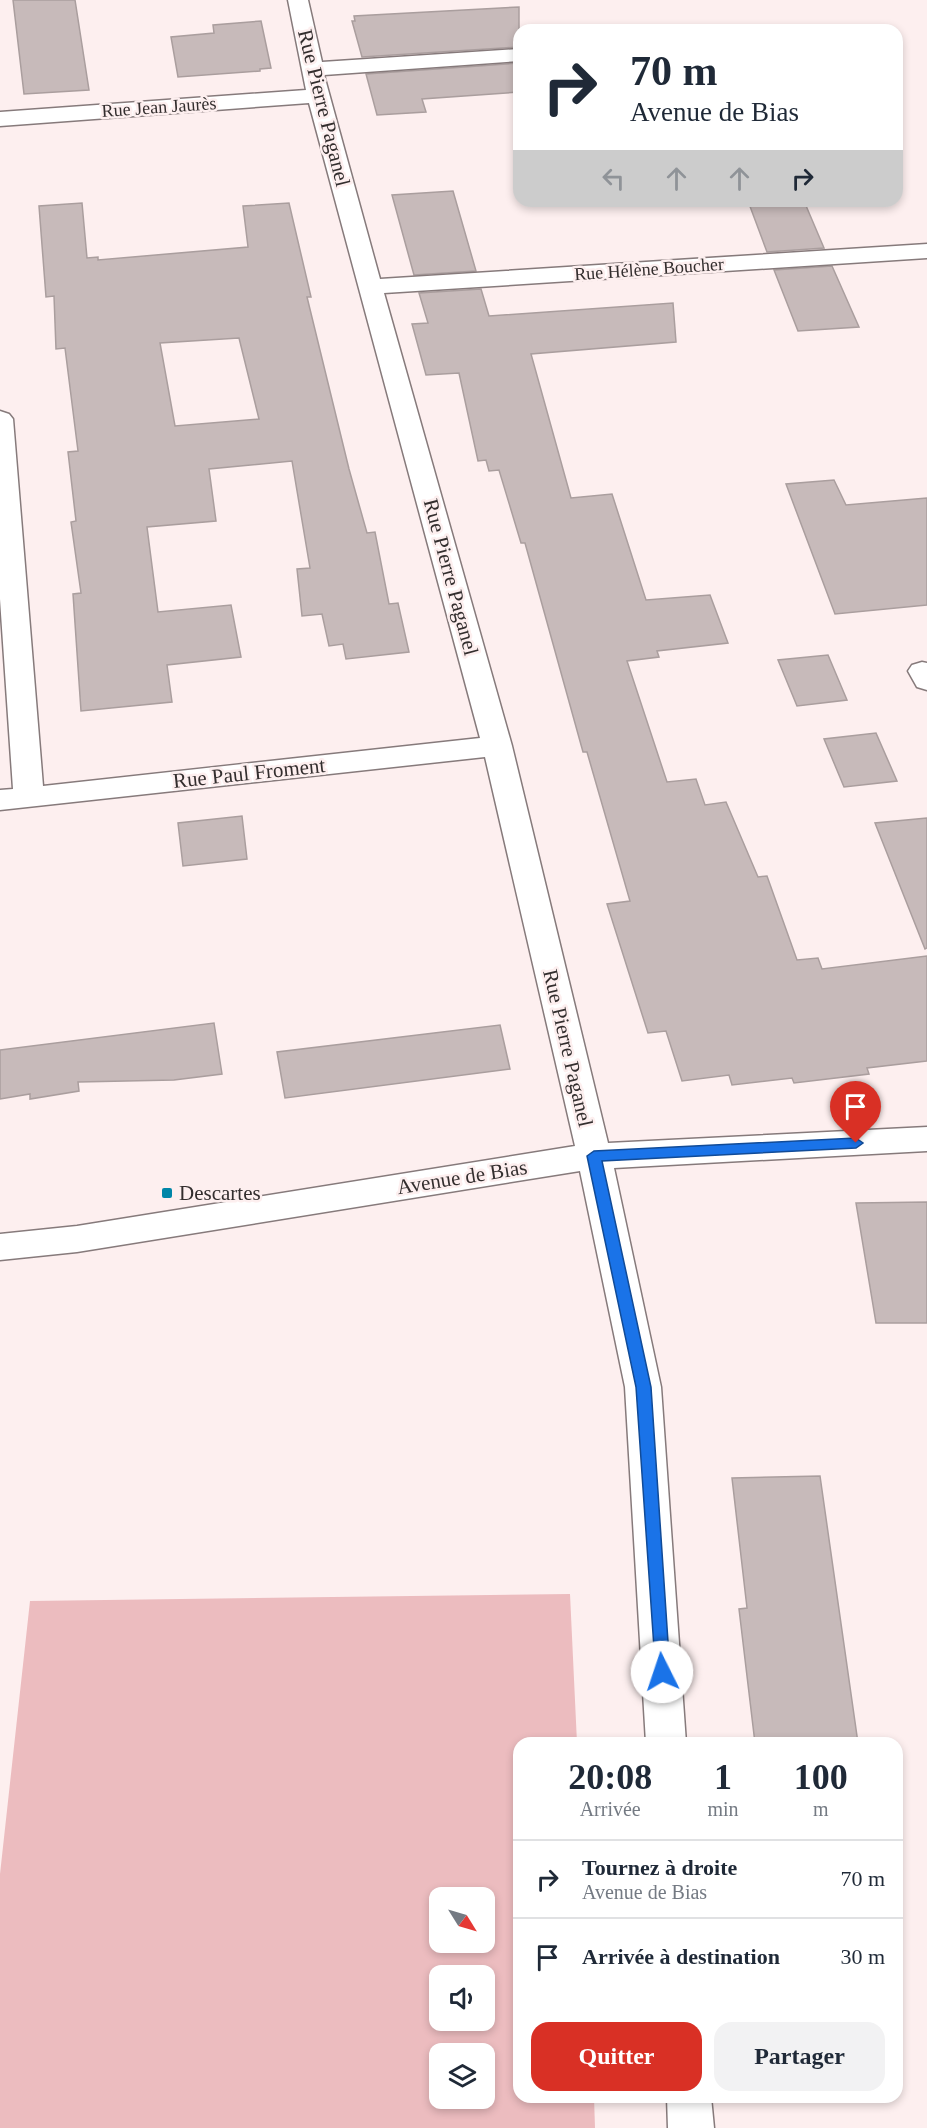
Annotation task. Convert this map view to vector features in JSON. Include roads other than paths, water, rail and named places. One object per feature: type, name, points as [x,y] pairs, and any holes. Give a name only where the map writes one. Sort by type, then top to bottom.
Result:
[{"type":"street","name":"Rue Pierre Paganel","points":[[298,0],[318,96],[497,746],[594,1156],[644,1387],[666,1737]]},
{"type":"street","points":[[313,69],[513,55]]},
{"type":"street","name":"Rue Jean Jaurès","points":[[0,119],[318,96]]},
{"type":"street","name":"Rue Hélène Boucher","points":[[371,287],[927,251]]},
{"type":"street","points":[[0,419],[29,796]]},
{"type":"street","name":"Rue Paul Froment","points":[[0,800],[497,746]]},
{"type":"street","name":"Avenue de Bias","points":[[0,1247],[77,1239],[594,1156],[927,1139]]},
{"type":"street","points":[[689,2103],[691,2128]]},
{"type":"place","name":"Descartes","points":[[167,1193]]}]
